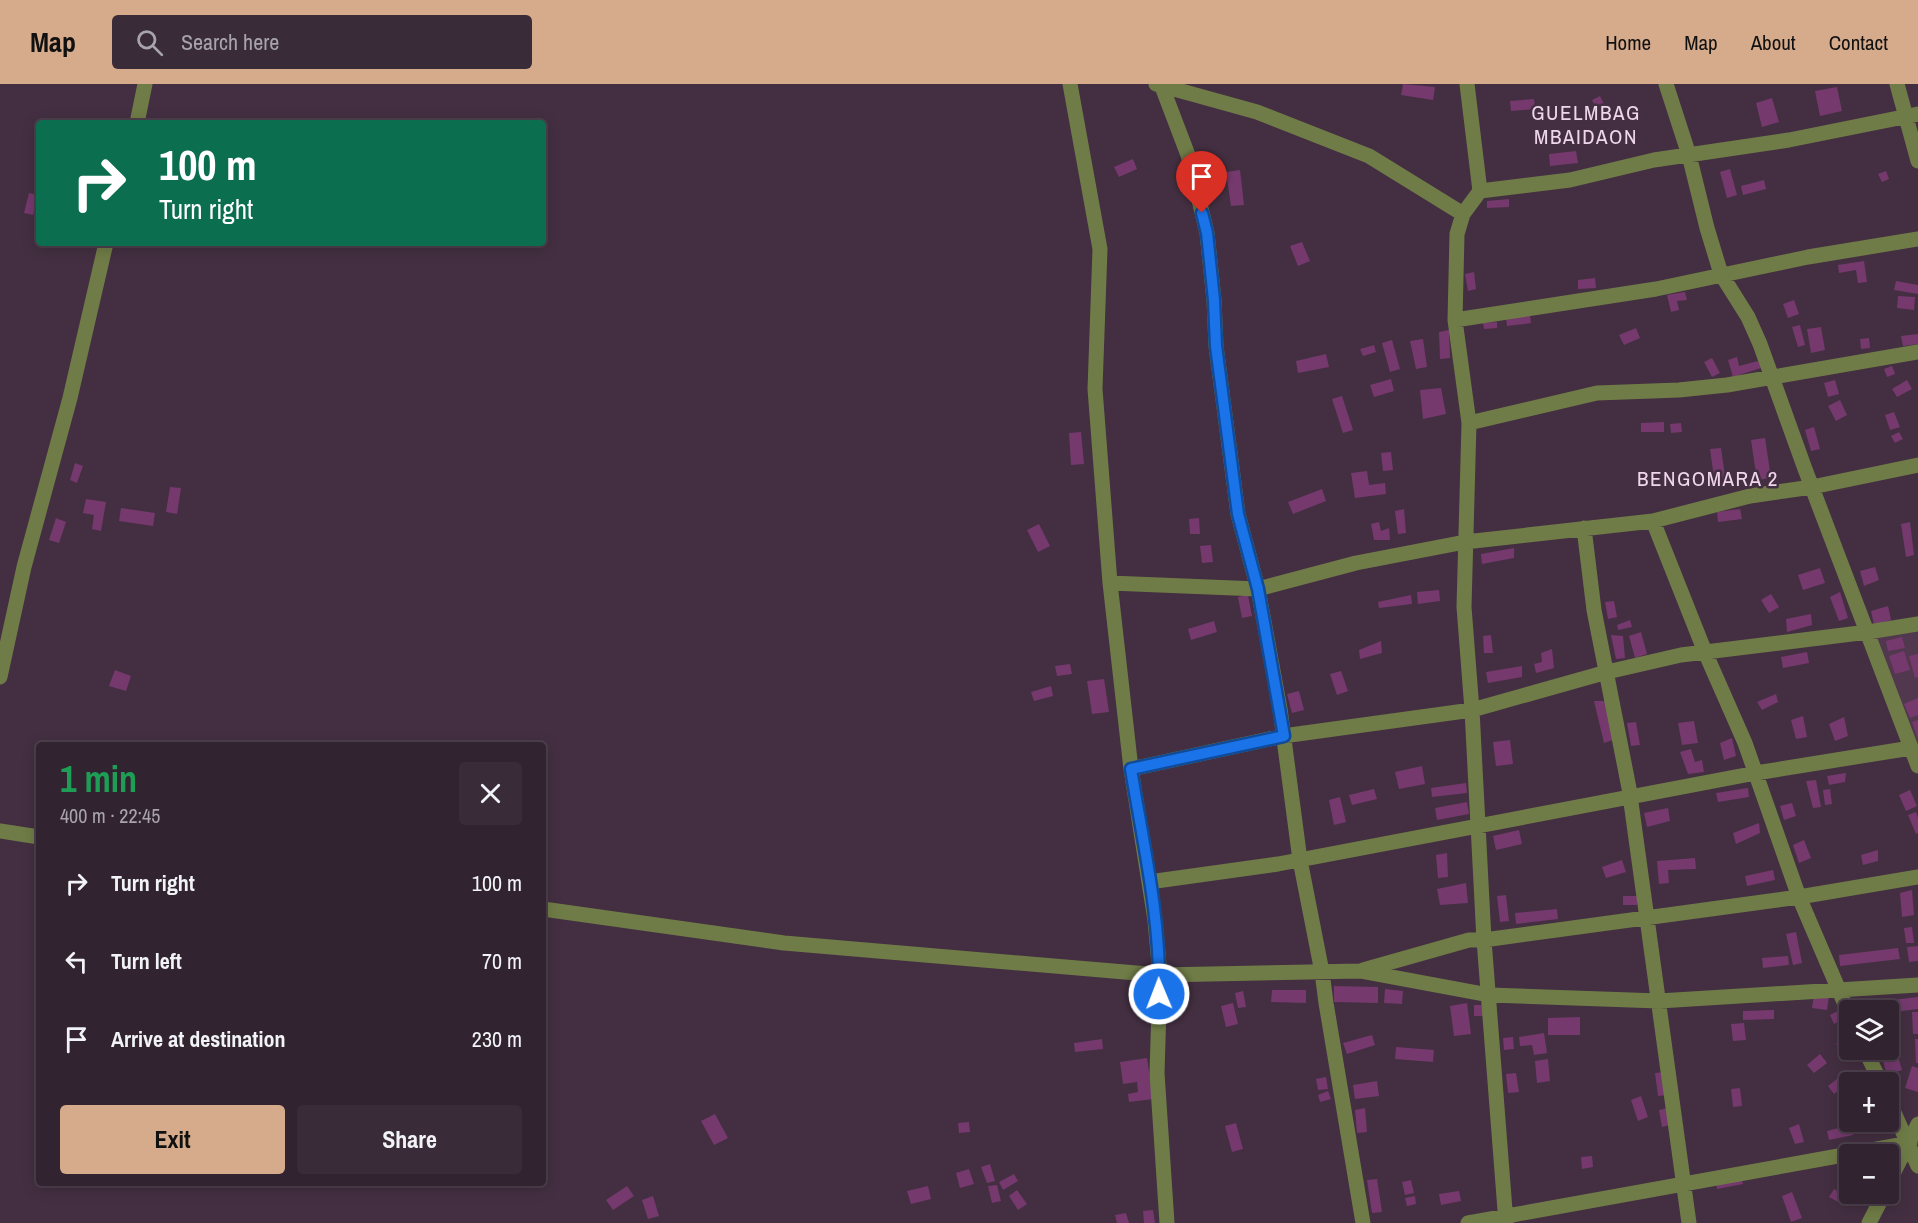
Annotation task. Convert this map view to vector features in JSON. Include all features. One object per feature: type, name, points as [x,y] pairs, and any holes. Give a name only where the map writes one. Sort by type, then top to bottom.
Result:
[{"type":"street","points":[[138,120],[145,84]]},
{"type":"street","points":[[1070,84],[1100,249],[1095,389],[1110,583],[1131,769],[1155,920],[1160,975],[1157,1073],[1167,1223]]},
{"type":"street","points":[[1159,84],[1257,112],[1369,156],[1463,214]]},
{"type":"street","points":[[1159,84],[1188,155],[1207,233],[1216,346],[1238,514],[1258,589],[1284,736],[1300,860],[1322,972],[1363,1223]]},
{"type":"street","points":[[1467,84],[1480,191],[1463,214],[1457,234],[1455,320],[1469,423],[1464,607],[1472,710],[1484,940],[1506,1220]]},
{"type":"street","points":[[1666,84],[1677,125],[1689,155],[1721,274],[1748,317],[1760,344],[1918,766]]},
{"type":"street","points":[[1897,84],[1912,115],[1918,160]]},
{"type":"street","points":[[1480,191],[1570,180],[1654,160],[1789,140],[1912,115]]},
{"type":"street","points":[[1455,320],[1656,289],[1721,274],[1885,243],[1918,239]]},
{"type":"street","points":[[0,677],[24,567],[70,398],[105,246]]},
{"type":"street","points":[[1469,423],[1597,393],[1679,390],[1726,385],[1918,352]]},
{"type":"street","points":[[1110,583],[1258,589],[1356,563],[1465,542],[1653,520],[1750,496],[1812,487],[1918,465]]},
{"type":"street","points":[[1653,520],[1705,652],[1745,743],[1799,897],[1842,1000]]},
{"type":"street","points":[[1584,528],[1594,610],[1630,799],[1648,918],[1689,1223]]},
{"type":"street","points":[[1131,769],[1284,736],[1472,710],[1606,672],[1681,655],[1918,624]]},
{"type":"street","points":[[1149,882],[1300,860],[1630,799],[1756,773],[1911,748]]},
{"type":"street","points":[[0,831],[36,837]]},
{"type":"street","points":[[1360,971],[1469,940],[1484,940],[1799,897],[1918,877]]},
{"type":"street","points":[[546,909],[784,943],[1160,975],[1360,971],[1489,995],[1659,1001],[1918,985]]},
{"type":"street","points":[[1899,1121],[1918,1166]]},
{"type":"street","points":[[1899,1164],[1918,1124]]},
{"type":"street","points":[[1468,1223],[1506,1220],[1684,1184],[1910,1143]]},
{"type":"street","points":[[1869,1223],[1879,1204]]},
{"type":"shaded area","points":[[1918,624],[1918,766],[1868,632]]},
{"type":"building","points":[[1403,84],[1435,87],[1433,100],[1401,95]]},
{"type":"building","points":[[1837,87],[1842,111],[1820,116],[1815,91]]},
{"type":"building","points":[[1600,96],[1610,117],[1602,121],[1592,100]]},
{"type":"building","points":[[1772,98],[1779,122],[1762,127],[1756,103]]},
{"type":"building","points":[[1534,99],[1535,109],[1511,111],[1510,101]]},
{"type":"building","points":[[1576,151],[1578,163],[1550,166],[1549,154]]},
{"type":"building","points":[[1133,159],[1137,169],[1119,177],[1114,167]]},
{"type":"building","points":[[1730,169],[1737,195],[1727,198],[1720,172]]},
{"type":"building","points":[[1240,170],[1244,205],[1231,206],[1226,172]]},
{"type":"building","points":[[1886,171],[1889,179],[1882,182],[1878,174]]},
{"type":"building","points":[[1764,180],[1766,189],[1743,195],[1741,186]]},
{"type":"building","points":[[29,193],[36,195],[33,215],[24,213]]},
{"type":"building","points":[[1509,199],[1509,207],[1487,208],[1487,201]]},
{"type":"building","points":[[1302,242],[1310,261],[1298,266],[1290,246]]},
{"type":"building","points":[[1864,261],[1867,282],[1858,283],[1856,270],[1839,273],[1838,265]]},
{"type":"building","points":[[1474,272],[1476,289],[1468,291],[1465,274]]},
{"type":"building","points":[[1595,278],[1596,288],[1578,289],[1578,280]]},
{"type":"building","points":[[1896,281],[1918,285],[1918,294],[1894,290]]},
{"type":"building","points":[[1685,292],[1687,300],[1677,301],[1679,310],[1671,312],[1667,295]]},
{"type":"building","points":[[1898,296],[1915,297],[1914,310],[1897,308]]},
{"type":"building","points":[[1794,300],[1799,314],[1788,318],[1783,304]]},
{"type":"building","points":[[1530,315],[1531,323],[1507,326],[1506,318]]},
{"type":"building","points":[[1497,322],[1497,328],[1484,329],[1483,323]]},
{"type":"building","points":[[1800,325],[1805,345],[1798,347],[1792,327]]},
{"type":"building","points":[[1821,327],[1825,350],[1811,353],[1807,329]]},
{"type":"building","points":[[1636,328],[1640,338],[1624,345],[1619,335]]},
{"type":"building","points":[[1449,330],[1450,358],[1440,359],[1439,332]]},
{"type":"building","points":[[1918,334],[1918,344],[1903,346],[1901,336]]},
{"type":"building","points":[[1869,338],[1870,348],[1861,349],[1860,339]]},
{"type":"building","points":[[1423,339],[1427,367],[1416,369],[1410,341]]},
{"type":"building","points":[[1392,340],[1400,369],[1390,372],[1382,343]]},
{"type":"building","points":[[1374,345],[1376,352],[1363,356],[1360,349]]},
{"type":"building","points":[[1326,354],[1329,367],[1298,373],[1296,361]]},
{"type":"building","points":[[1737,357],[1739,366],[1758,361],[1761,368],[1733,377],[1728,360]]},
{"type":"building","points":[[1712,358],[1720,373],[1712,377],[1704,362]]},
{"type":"building","points":[[1892,366],[1895,374],[1887,377],[1884,369]]},
{"type":"building","points":[[1391,379],[1394,391],[1374,397],[1370,385]]},
{"type":"building","points":[[1835,380],[1839,394],[1828,397],[1824,383]]},
{"type":"building","points":[[1907,380],[1912,389],[1897,397],[1892,389]]},
{"type":"building","points":[[1441,388],[1446,414],[1423,419],[1420,390]]},
{"type":"building","points":[[1342,396],[1353,430],[1343,433],[1332,399]]},
{"type":"building","points":[[1840,400],[1847,415],[1836,421],[1828,406]]},
{"type":"building","points":[[1894,412],[1900,427],[1890,430],[1885,415]]},
{"type":"building","points":[[1664,422],[1664,432],[1641,432],[1641,423]]},
{"type":"building","points":[[1681,423],[1682,432],[1671,433],[1670,424]]},
{"type":"building","points":[[1814,427],[1820,449],[1811,451],[1805,430]]},
{"type":"building","points":[[1081,432],[1084,464],[1071,465],[1069,433]]},
{"type":"building","points":[[1899,432],[1903,439],[1895,443],[1891,436]]},
{"type":"building","points":[[1765,438],[1771,478],[1757,480],[1751,440]]},
{"type":"building","points":[[1721,448],[1726,483],[1715,485],[1710,449]]},
{"type":"building","points":[[1391,452],[1393,470],[1383,471],[1381,453]]},
{"type":"building","points":[[75,463],[83,466],[77,483],[70,480]]},
{"type":"building","points":[[1367,471],[1369,485],[1385,483],[1386,494],[1355,498],[1351,473]]},
{"type":"building","points":[[170,487],[181,488],[177,514],[166,512]]},
{"type":"building","points":[[1322,489],[1326,501],[1293,514],[1288,502]]},
{"type":"building","points":[[86,499],[106,502],[101,531],[92,529],[94,515],[83,513]]},
{"type":"building","points":[[121,508],[155,513],[153,526],[119,521]]},
{"type":"building","points":[[1404,509],[1406,533],[1398,534],[1395,511]]},
{"type":"building","points":[[1740,509],[1742,519],[1718,522],[1717,512]]},
{"type":"building","points":[[56,518],[66,522],[59,543],[49,540]]},
{"type":"building","points":[[1199,518],[1200,534],[1190,534],[1189,519]]},
{"type":"building","points":[[1379,522],[1381,531],[1389,528],[1390,540],[1374,540],[1371,524]]},
{"type":"building","points":[[1910,522],[1914,555],[1906,557],[1901,524]]},
{"type":"building","points":[[1039,524],[1050,546],[1038,552],[1027,530]]},
{"type":"building","points":[[1211,545],[1213,562],[1202,563],[1200,546]]},
{"type":"building","points":[[1514,548],[1514,558],[1482,564],[1481,554]]},
{"type":"building","points":[[1875,567],[1879,580],[1864,586],[1860,571]]},
{"type":"building","points":[[1820,568],[1825,583],[1803,590],[1798,575]]},
{"type":"building","points":[[1439,590],[1440,601],[1418,604],[1417,592]]},
{"type":"building","points":[[1840,592],[1848,618],[1839,621],[1830,597]]},
{"type":"building","points":[[1771,594],[1779,607],[1769,613],[1761,600]]},
{"type":"building","points":[[1248,595],[1252,616],[1242,618],[1238,597]]},
{"type":"building","points":[[1411,595],[1412,604],[1379,608],[1378,602]]},
{"type":"building","points":[[1614,601],[1617,617],[1608,619],[1605,602]]},
{"type":"building","points":[[1888,606],[1891,620],[1874,625],[1871,611]]},
{"type":"building","points":[[1811,614],[1812,625],[1787,632],[1786,619]]},
{"type":"building","points":[[1630,620],[1632,627],[1618,630],[1617,625]]},
{"type":"building","points":[[1214,621],[1217,632],[1191,640],[1188,629]]},
{"type":"building","points":[[1641,632],[1647,654],[1635,658],[1629,636]]},
{"type":"building","points":[[1491,635],[1493,653],[1484,653],[1483,636]]},
{"type":"building","points":[[1611,635],[1623,636],[1625,658],[1616,659]]},
{"type":"building","points":[[1902,637],[1905,648],[1888,651],[1886,641]]},
{"type":"building","points":[[1381,641],[1382,653],[1360,659],[1359,650]]},
{"type":"building","points":[[1552,649],[1554,668],[1536,673],[1534,664],[1542,662],[1541,653]]},
{"type":"building","points":[[1904,651],[1910,670],[1895,674],[1889,656]]},
{"type":"building","points":[[1807,652],[1809,663],[1783,668],[1781,657]]},
{"type":"building","points":[[1918,654],[1918,677],[1915,678],[1909,656]]},
{"type":"building","points":[[1070,664],[1072,674],[1057,676],[1055,666]]},
{"type":"building","points":[[1522,666],[1522,677],[1488,683],[1486,672]]},
{"type":"building","points":[[115,670],[131,676],[126,691],[109,686]]},
{"type":"building","points":[[1341,671],[1348,691],[1337,695],[1330,674]]},
{"type":"building","points":[[1104,679],[1109,712],[1092,714],[1087,681]]},
{"type":"building","points":[[1051,686],[1053,696],[1034,701],[1031,692]]},
{"type":"building","points":[[1299,691],[1304,710],[1292,713],[1287,694]]},
{"type":"building","points":[[1776,694],[1778,702],[1762,710],[1757,702]]},
{"type":"building","points":[[1918,698],[1918,715],[1910,718],[1904,704]]},
{"type":"building","points":[[1594,701],[1605,701],[1613,740],[1604,743]]},
{"type":"building","points":[[1803,716],[1807,737],[1796,739],[1791,720]]},
{"type":"building","points":[[1844,717],[1848,736],[1835,741],[1829,724]]},
{"type":"building","points":[[1918,720],[1918,739],[1912,722]]},
{"type":"building","points":[[1694,721],[1698,743],[1682,745],[1678,723]]},
{"type":"building","points":[[1636,722],[1640,745],[1631,746],[1627,723]]},
{"type":"building","points":[[1732,738],[1736,756],[1724,760],[1720,743]]},
{"type":"building","points":[[1510,740],[1513,764],[1496,766],[1493,742]]},
{"type":"building","points":[[1691,749],[1695,762],[1702,760],[1704,772],[1688,774],[1680,752]]},
{"type":"building","points":[[1422,766],[1425,784],[1399,789],[1395,772]]},
{"type":"building","points":[[1846,773],[1845,782],[1829,785],[1827,776]]},
{"type":"building","points":[[1816,780],[1821,807],[1813,808],[1806,781]]},
{"type":"building","points":[[1466,783],[1467,793],[1432,797],[1431,788]]},
{"type":"building","points":[[1748,788],[1749,797],[1718,802],[1716,793]]},
{"type":"building","points":[[1374,789],[1377,799],[1352,805],[1349,795]]},
{"type":"building","points":[[1830,789],[1832,804],[1825,805],[1823,790]]},
{"type":"building","points":[[1910,790],[1917,806],[1906,811],[1899,795]]},
{"type":"building","points":[[1340,797],[1346,822],[1334,825],[1329,800]]},
{"type":"building","points":[[1467,802],[1469,814],[1437,820],[1435,808]]},
{"type":"building","points":[[1792,803],[1796,816],[1784,820],[1780,806]]},
{"type":"building","points":[[1668,808],[1670,821],[1647,827],[1644,813]]},
{"type":"building","points":[[1916,812],[1918,833],[1916,834],[1908,815]]},
{"type":"building","points":[[1759,823],[1760,833],[1736,844],[1733,833]]},
{"type":"building","points":[[1519,830],[1522,844],[1496,850],[1493,836]]},
{"type":"building","points":[[1804,840],[1811,858],[1799,863],[1793,845]]},
{"type":"building","points":[[1878,850],[1878,861],[1863,865],[1861,855]]},
{"type":"building","points":[[1447,853],[1448,877],[1438,878],[1436,855]]},
{"type":"building","points":[[1695,858],[1696,869],[1668,870],[1669,883],[1659,884],[1657,861]]},
{"type":"building","points":[[1622,860],[1626,872],[1606,878],[1602,867]]},
{"type":"building","points":[[1773,870],[1775,880],[1747,886],[1745,876]]},
{"type":"building","points":[[1466,883],[1468,903],[1440,905],[1437,889]]},
{"type":"building","points":[[1912,890],[1914,915],[1902,917],[1900,893]]},
{"type":"building","points":[[1506,895],[1509,921],[1500,922],[1497,896]]},
{"type":"building","points":[[1623,896],[1637,896],[1637,905],[1623,905]]},
{"type":"building","points":[[1557,909],[1558,919],[1516,924],[1515,913]]},
{"type":"building","points":[[1912,927],[1914,943],[1906,943],[1904,928]]},
{"type":"building","points":[[1796,932],[1802,963],[1793,965],[1786,934]]},
{"type":"building","points":[[1918,946],[1918,961],[1909,962],[1907,947]]},
{"type":"building","points":[[1898,948],[1900,959],[1840,966],[1839,955]]},
{"type":"building","points":[[1788,956],[1789,965],[1763,968],[1762,958]]},
{"type":"building","points":[[1334,986],[1378,987],[1378,1003],[1334,1002]]},
{"type":"building","points":[[1385,989],[1403,991],[1402,1004],[1384,1003]]},
{"type":"building","points":[[1272,990],[1306,990],[1306,1003],[1271,1002]]},
{"type":"building","points":[[1243,991],[1246,1007],[1238,1008],[1235,993]]},
{"type":"building","points":[[1814,994],[1829,996],[1827,1010],[1812,1008]]},
{"type":"building","points":[[1918,997],[1918,1009],[1899,1011],[1899,1000],[1893,1000]]},
{"type":"building","points":[[1233,1003],[1238,1024],[1226,1027],[1221,1006]]},
{"type":"building","points":[[1467,1003],[1471,1034],[1454,1036],[1450,1006]]},
{"type":"building","points":[[1474,1005],[1483,1005],[1483,1016],[1474,1016]]},
{"type":"building","points":[[1774,1010],[1774,1019],[1743,1020],[1743,1011]]},
{"type":"building","points":[[1838,1011],[1839,1021],[1834,1024],[1830,1015]]},
{"type":"building","points":[[1912,1012],[1918,1012],[1918,1034],[1913,1034]]},
{"type":"building","points":[[1580,1017],[1580,1035],[1548,1035],[1548,1018]]},
{"type":"building","points":[[1744,1023],[1746,1040],[1733,1041],[1731,1024]]},
{"type":"building","points":[[1544,1033],[1547,1053],[1534,1055],[1532,1045],[1520,1046],[1519,1037]]},
{"type":"building","points":[[1372,1035],[1375,1045],[1347,1054],[1343,1043]]},
{"type":"building","points":[[1513,1037],[1514,1049],[1504,1050],[1503,1038]]},
{"type":"building","points":[[1102,1039],[1103,1049],[1075,1052],[1074,1043]]},
{"type":"building","points":[[1915,1039],[1918,1039],[1918,1063],[1916,1063]]},
{"type":"building","points":[[1396,1047],[1434,1050],[1433,1062],[1395,1059]]},
{"type":"building","points":[[1820,1054],[1827,1063],[1814,1073],[1807,1065]]},
{"type":"building","points":[[1147,1058],[1153,1099],[1129,1102],[1128,1094],[1138,1092],[1137,1082],[1123,1084],[1120,1062]]},
{"type":"building","points":[[1548,1059],[1550,1081],[1537,1083],[1535,1061]]},
{"type":"building","points":[[1899,1060],[1902,1070],[1886,1072],[1883,1061]]},
{"type":"building","points":[[1912,1066],[1918,1068],[1918,1092],[1905,1088]]},
{"type":"building","points":[[1665,1072],[1668,1095],[1658,1096],[1655,1073]]},
{"type":"building","points":[[1516,1073],[1519,1092],[1508,1093],[1506,1074]]},
{"type":"building","points":[[1326,1077],[1328,1089],[1318,1090],[1316,1079]]},
{"type":"building","points":[[1839,1077],[1839,1090],[1834,1094],[1828,1086]]},
{"type":"building","points":[[1377,1081],[1379,1096],[1355,1099],[1353,1085]]},
{"type":"building","points":[[1740,1088],[1742,1106],[1733,1107],[1731,1089]]},
{"type":"building","points":[[1328,1091],[1331,1099],[1320,1102],[1318,1095]]},
{"type":"building","points":[[1641,1096],[1648,1117],[1638,1121],[1631,1100]]},
{"type":"building","points":[[1365,1108],[1367,1132],[1357,1133],[1355,1110]]},
{"type":"building","points":[[1668,1108],[1670,1125],[1662,1127],[1659,1110]]},
{"type":"building","points":[[715,1114],[728,1138],[714,1145],[701,1121]]},
{"type":"building","points":[[969,1122],[970,1132],[959,1133],[958,1123]]},
{"type":"building","points":[[1236,1123],[1243,1149],[1232,1152],[1225,1126]]},
{"type":"building","points":[[1799,1124],[1804,1142],[1795,1144],[1789,1128]]},
{"type":"building","points":[[1839,1128],[1839,1132],[1852,1132],[1853,1135],[1829,1140],[1827,1131]]},
{"type":"building","points":[[1592,1156],[1593,1167],[1582,1169],[1581,1157]]},
{"type":"building","points":[[990,1164],[995,1181],[987,1183],[981,1167]]},
{"type":"building","points":[[969,1169],[974,1184],[960,1188],[956,1173]]},
{"type":"building","points":[[1014,1174],[1018,1181],[1003,1190],[999,1182]]},
{"type":"building","points":[[1741,1176],[1743,1184],[1717,1189],[1716,1181]]},
{"type":"building","points":[[1377,1179],[1382,1212],[1372,1213],[1367,1180]]},
{"type":"building","points":[[1411,1180],[1414,1193],[1405,1195],[1402,1182]]},
{"type":"building","points":[[997,1185],[1001,1201],[992,1203],[988,1186]]},
{"type":"building","points":[[627,1186],[634,1196],[613,1210],[606,1200]]},
{"type":"building","points":[[928,1186],[931,1199],[911,1204],[907,1191]]},
{"type":"building","points":[[1834,1189],[1839,1192],[1839,1202],[1829,1197]]},
{"type":"building","points":[[1017,1190],[1027,1204],[1018,1210],[1009,1196]]},
{"type":"building","points":[[1459,1191],[1461,1201],[1441,1205],[1439,1194]]},
{"type":"building","points":[[1792,1192],[1802,1218],[1791,1222],[1782,1196]]},
{"type":"building","points":[[653,1196],[659,1216],[648,1219],[642,1200]]},
{"type":"building","points":[[1415,1196],[1416,1204],[1407,1206],[1405,1198]]},
{"type":"building","points":[[1153,1210],[1155,1223],[1144,1223],[1143,1211]]},
{"type":"building","points":[[1126,1213],[1129,1223],[1117,1223],[1115,1215]]},
{"type":"district","name":"GUELMBAG MBAIDAON","points":[[1586,125]]},
{"type":"district","name":"BENGOMARA 2","points":[[1708,479]]},
{"type":"route","points":[[1159,994],[1160,975],[1155,920],[1131,769],[1284,736],[1258,589],[1238,514],[1216,346],[1207,233],[1202,213]]}]
